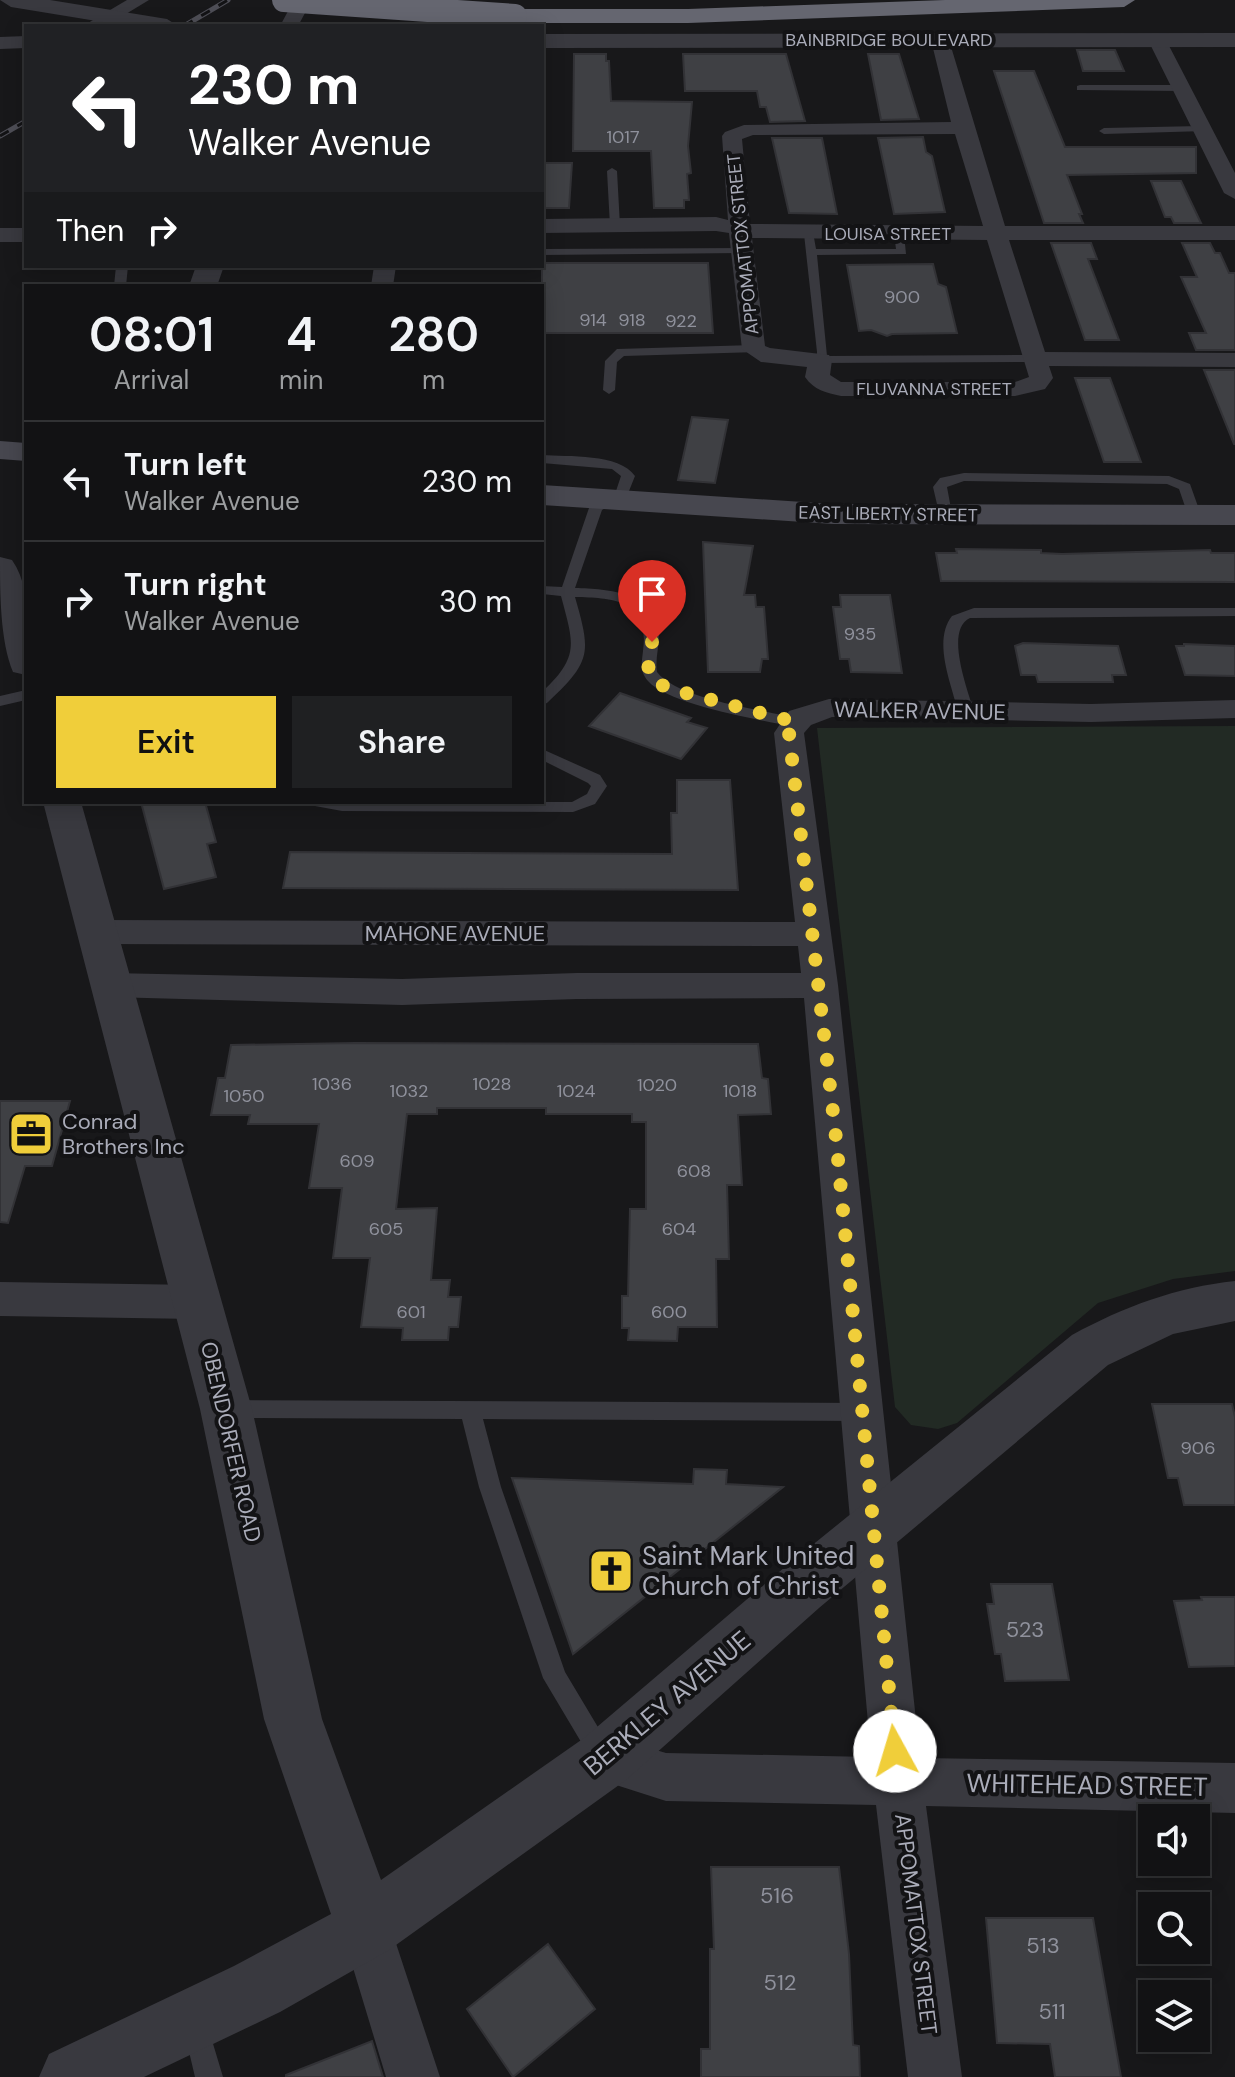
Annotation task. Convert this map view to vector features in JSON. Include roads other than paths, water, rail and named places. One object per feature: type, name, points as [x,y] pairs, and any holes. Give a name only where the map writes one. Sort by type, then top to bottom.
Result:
[{"type":"highway","points":[[284,0],[515,16],[688,16],[1124,0]]},
{"type":"main road","points":[[0,450],[24,452]]},
{"type":"main road","name":"EAST LIBERTY STREET","points":[[544,495],[756,511],[1235,515]]},
{"type":"street","points":[[11,0],[99,22],[133,24]]},
{"type":"street","points":[[99,22],[140,0]]},
{"type":"street","points":[[290,24],[303,0]]},
{"type":"street","points":[[940,40],[963,128],[1036,359]]},
{"type":"street","points":[[1157,40],[1235,193]]},
{"type":"street","name":"BAINBRIDGE BOULEVARD","points":[[544,41],[1235,40]]},
{"type":"street","points":[[0,43],[24,42]]},
{"type":"street","name":"APPOMATTOX STREET","points":[[820,360],[781,359],[754,349],[740,240],[732,136],[751,129],[963,128]]},
{"type":"street","name":"LOUISA STREET","points":[[544,226],[716,224],[740,240],[760,233],[810,243],[899,234],[1235,233]]},
{"type":"street","points":[[0,235],[24,235]]},
{"type":"street","name":"FLUVANNA STREET","points":[[820,360],[817,377],[829,386],[841,389],[1015,389],[1036,384],[1041,378],[1036,359],[1235,360]]},
{"type":"street","points":[[0,567],[24,657]]},
{"type":"street","name":"WALKER AVENUE","points":[[795,722],[812,712],[829,708],[966,712],[1235,709]]},
{"type":"street","name":"APPOMATTOX STREET","points":[[795,722],[789,733],[820,985],[898,1782],[935,2077]]},
{"type":"street","name":"OBENDORFER ROAD","points":[[63,804],[226,1409],[293,1719],[367,1928],[413,2077]]},
{"type":"street","name":"MAHONE AVENUE","points":[[97,932],[814,934]]},
{"type":"street","points":[[110,985],[402,992],[577,986],[820,985]]},
{"type":"street","points":[[0,1299],[197,1302]]},
{"type":"street","name":"BERKLEY AVENUE","points":[[72,2077],[202,2048],[257,1989],[367,1928],[605,1759],[799,1590],[1090,1350],[1123,1331],[1169,1313],[1235,1301]]},
{"type":"street","name":"WHITEHEAD STREET","points":[[605,1759],[666,1777],[1235,1788]]},
{"type":"lane","points":[[1080,88],[1181,88]]},
{"type":"lane","points":[[1104,131],[1201,129]]},
{"type":"lane","points":[[612,171],[615,226]]},
{"type":"lane","points":[[544,252],[740,240]]},
{"type":"lane","points":[[810,243],[823,352],[820,360]]},
{"type":"lane","points":[[609,390],[611,361],[621,352],[754,349]]},
{"type":"lane","points":[[544,459],[615,465],[628,476],[622,493],[596,508],[567,592],[580,643],[567,676],[544,698]]},
{"type":"lane","points":[[544,590],[621,597],[645,609],[649,614],[652,642],[648,670],[655,681],[719,704],[795,722]]},
{"type":"lane","points":[[966,712],[950,630],[954,621],[964,615],[974,612],[1235,612]]},
{"type":"lane","points":[[0,701],[24,695]]},
{"type":"lane","points":[[332,804],[573,807],[587,803],[597,794],[599,786],[594,779],[544,755]]},
{"type":"lane","points":[[226,1409],[864,1412]]},
{"type":"lane","points":[[470,1410],[490,1487],[555,1678],[605,1759]]},
{"type":"railway","points":[[187,24],[228,0]]},
{"type":"railway","points":[[0,136],[24,122]]},
{"type":"place","name":"Conrad Brothers Inc","points":[[31,1134]]},
{"type":"place","name":"Saint Mark United Church of Christ","points":[[611,1571]]}]
